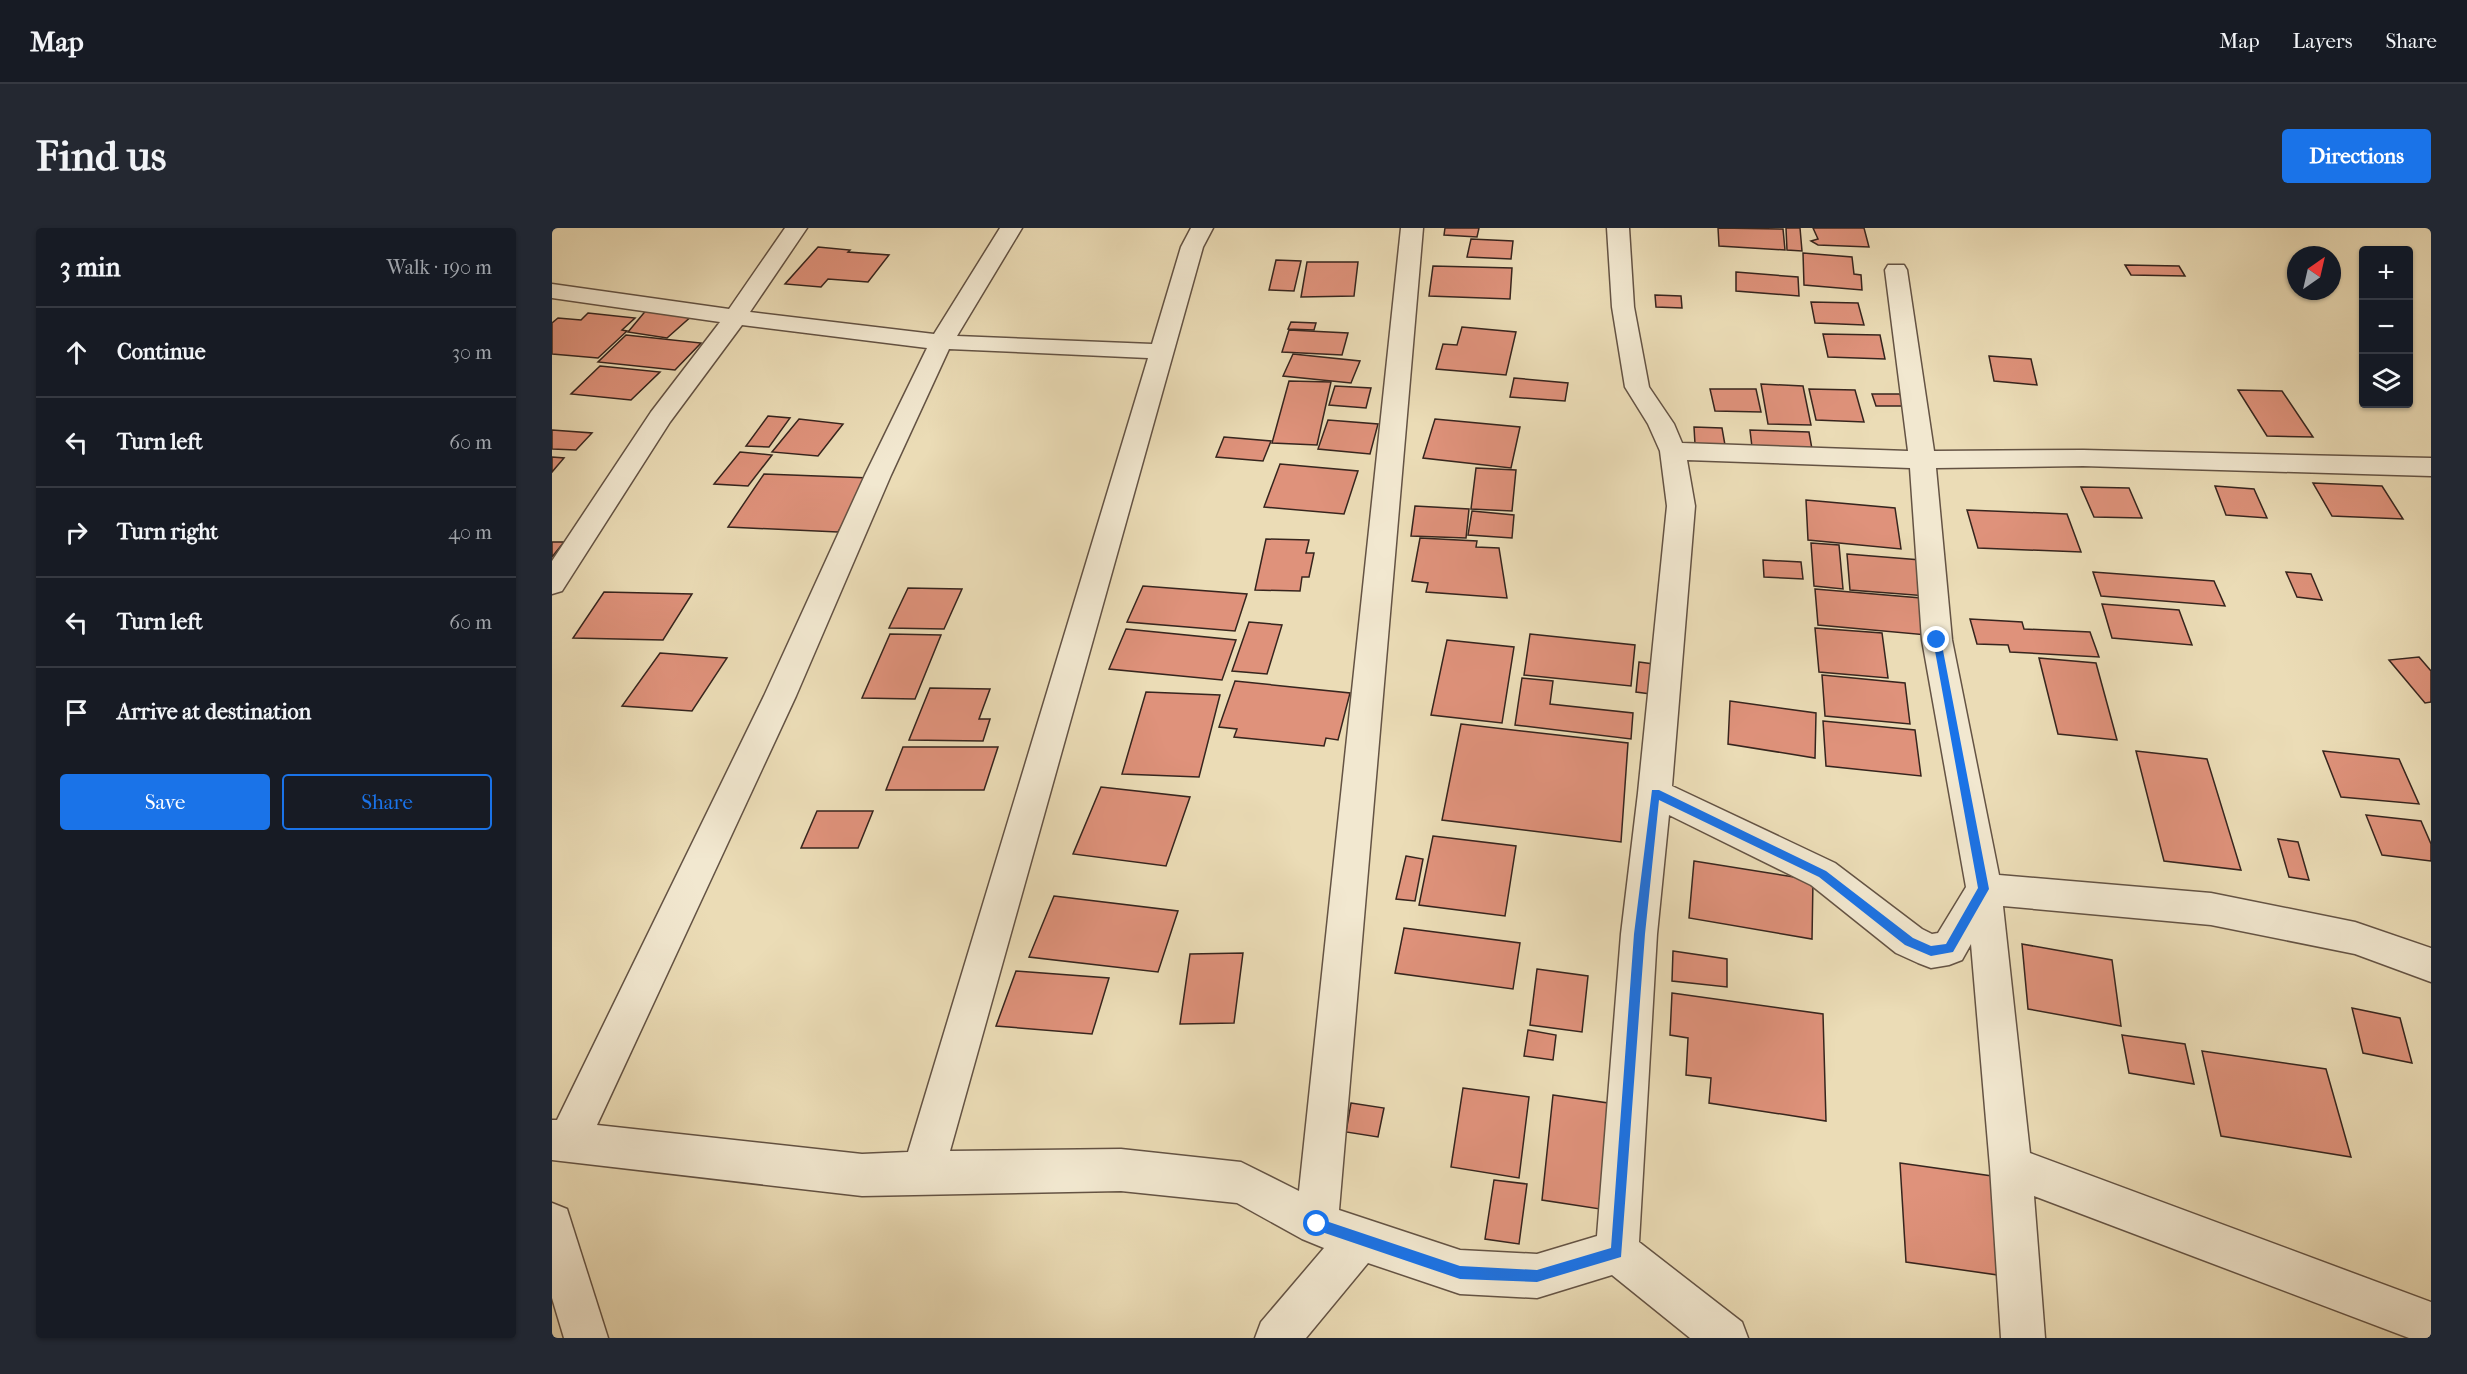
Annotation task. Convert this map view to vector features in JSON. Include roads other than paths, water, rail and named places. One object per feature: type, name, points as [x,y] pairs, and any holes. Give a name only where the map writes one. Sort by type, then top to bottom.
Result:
[{"type":"street","points":[[552,584],[660,418],[734,319],[796,228]]},
{"type":"street","points":[[1011,228],[941,342],[878,475],[780,696],[560,1141],[862,1175],[923,1172],[1121,1170],[1241,1183],[1317,1224],[1460,1272],[1537,1276],[1617,1252]]},
{"type":"street","points":[[923,1172],[1192,248],[1202,228]]},
{"type":"street","points":[[1317,1224],[1412,228]]},
{"type":"street","points":[[1617,1252],[1640,934],[1681,506],[1673,452],[1661,424],[1637,387],[1623,307],[1618,228]]},
{"type":"street","points":[[1896,270],[1922,460],[1937,640],[1984,889],[2011,1167],[2023,1338]]},
{"type":"street","points":[[552,291],[734,319],[941,342],[1162,352]]},
{"type":"street","points":[[1673,452],[1922,460],[2083,458],[2431,467]]},
{"type":"street","points":[[1655,793],[1823,874],[1909,941],[1931,951],[1949,948],[1984,889]]},
{"type":"street","points":[[1984,889],[2211,909],[2355,938],[2431,965]]},
{"type":"street","points":[[2011,1167],[2431,1324]]},
{"type":"street","points":[[552,1224],[585,1338]]},
{"type":"street","points":[[1277,1338],[1360,1239]]},
{"type":"street","points":[[1617,1252],[1726,1338]]}]
